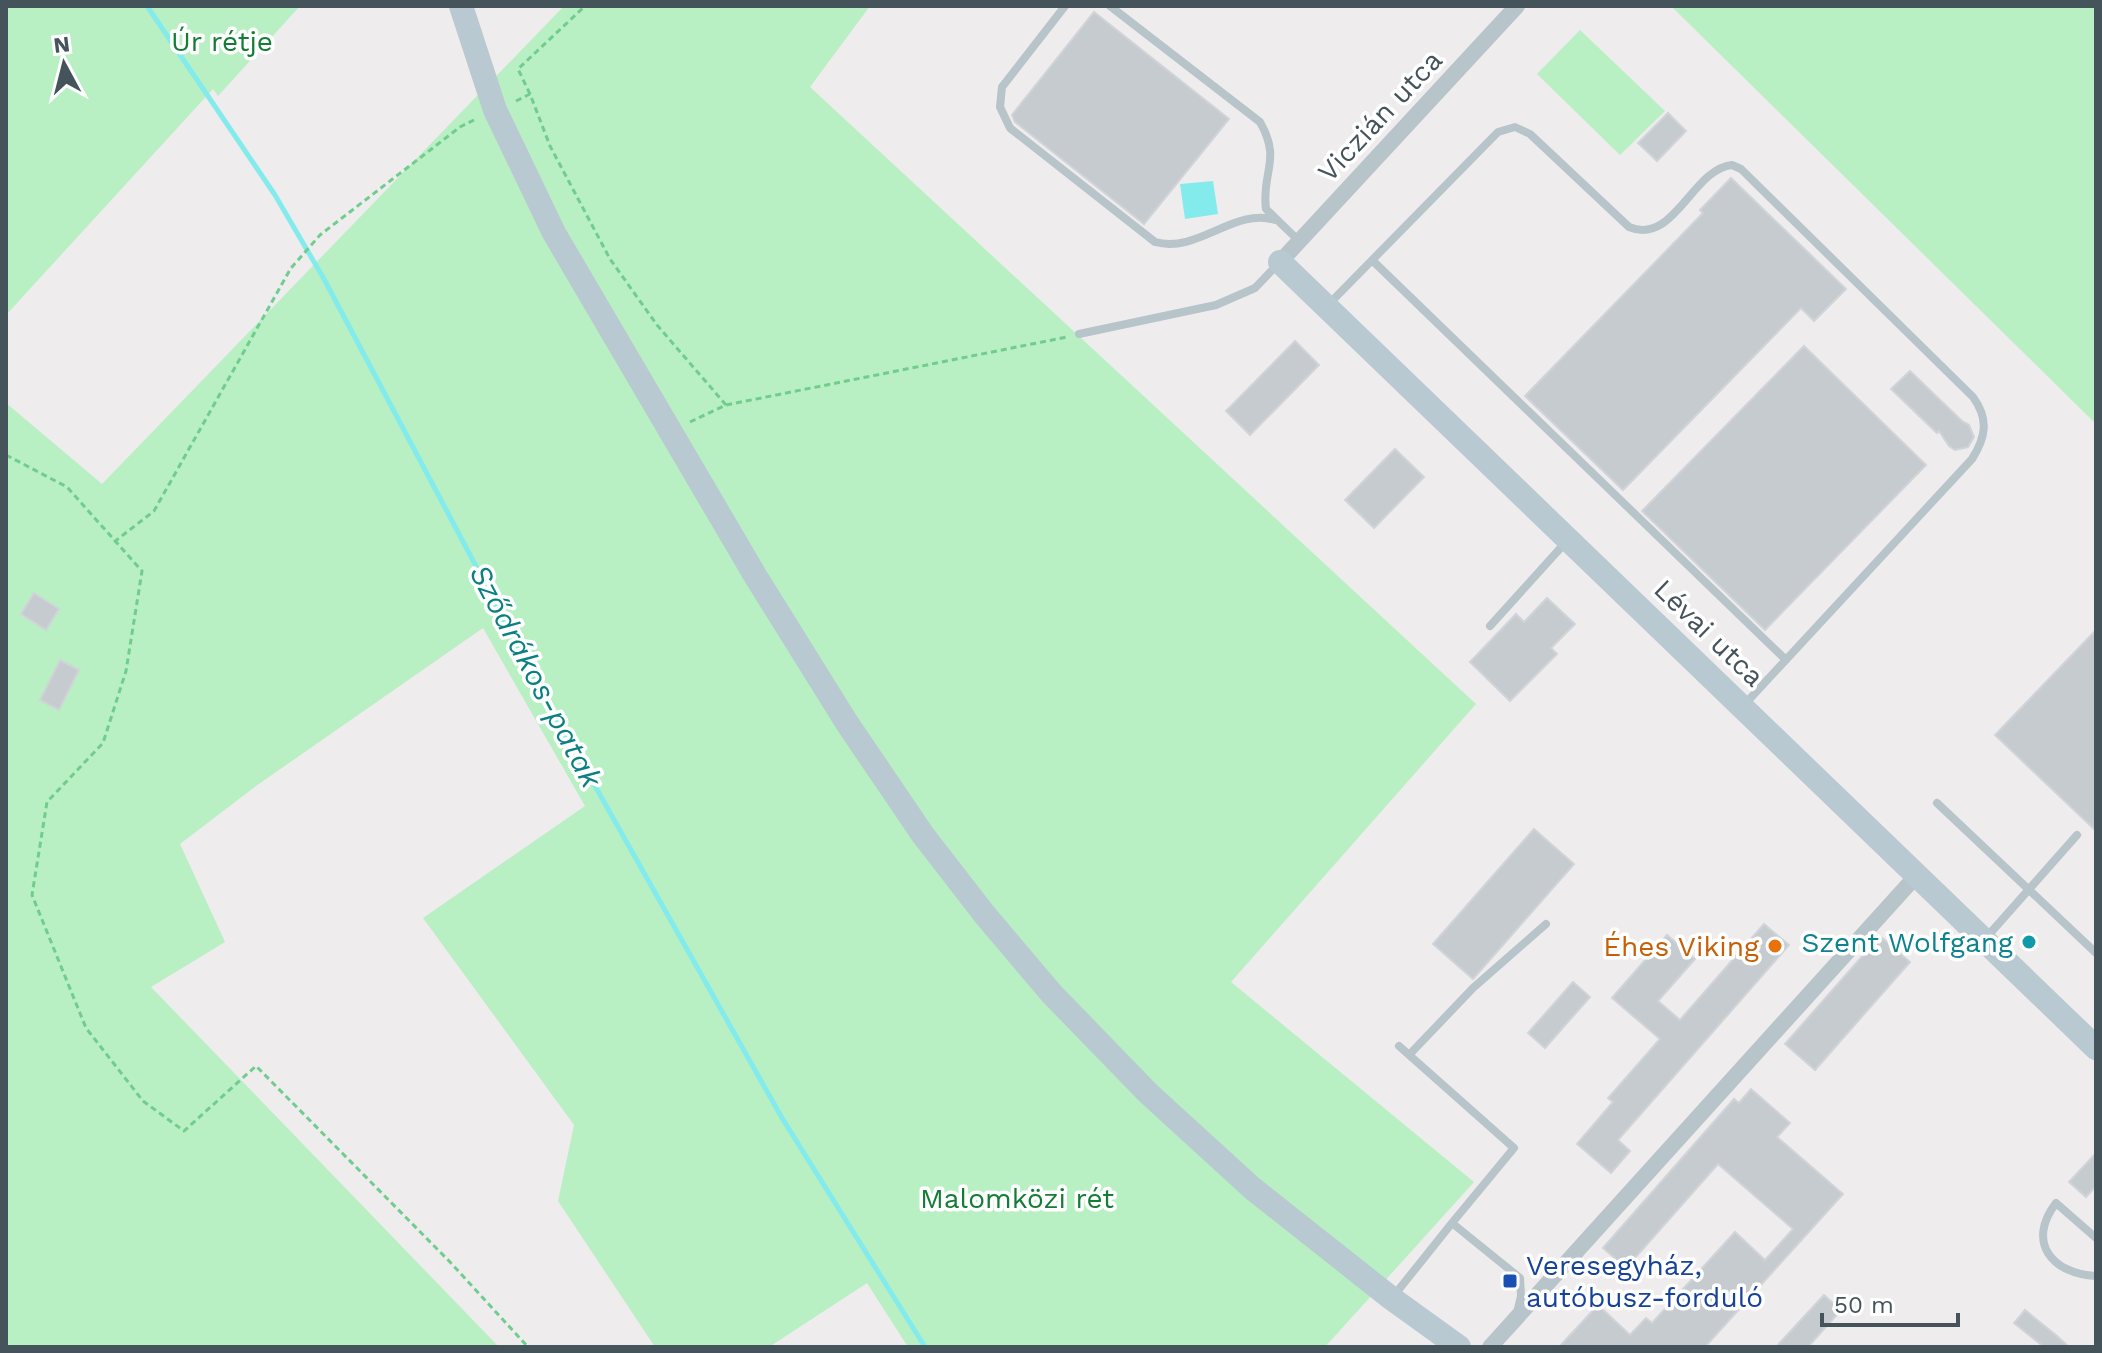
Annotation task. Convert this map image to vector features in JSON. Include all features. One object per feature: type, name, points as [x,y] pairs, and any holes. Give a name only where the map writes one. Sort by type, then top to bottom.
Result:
[{"type":"main road","points":[[461,6],[495,110],[554,233],[756,577],[847,723],[915,824],[985,915],[1051,993],[1148,1093],[1252,1188],[1391,1298],[1459,1347]]},
{"type":"main road","name":"Lévai utca","points":[[1280,262],[2096,1048]]},
{"type":"street","name":"Viczián utca","points":[[1280,262],[1517,6]]},
{"type":"street","points":[[1490,1347],[1917,875]]},
{"type":"lane","points":[[1065,6],[1002,87],[1000,107],[1010,128],[1155,242],[1181,244],[1248,218],[1260,216],[1275,220]]},
{"type":"lane","points":[[1110,6],[1260,122],[1268,136],[1271,151],[1266,209],[1299,241]]},
{"type":"lane","points":[[1327,307],[1498,132],[1515,127],[1530,134],[1629,227],[1639,231],[1658,227],[1715,170],[1732,165],[1741,169],[1867,289],[1973,397],[1984,417],[1984,437],[1972,459],[1742,707]]},
{"type":"lane","points":[[1373,261],[1786,660]]},
{"type":"lane","points":[[1079,334],[1216,305],[1255,288],[1280,262]]},
{"type":"lane","points":[[1490,626],[1569,540]]},
{"type":"lane","points":[[1937,803],[2096,953]]},
{"type":"lane","points":[[1984,939],[2077,835]]},
{"type":"lane","points":[[1409,1055],[1473,988],[1546,924]]},
{"type":"lane","points":[[1391,1298],[1514,1148],[1399,1046]]},
{"type":"lane","points":[[2096,1238],[2056,1203],[2049,1213],[2043,1237],[2052,1261],[2080,1275],[2096,1276]]},
{"type":"lane","points":[[1452,1223],[1520,1278],[1521,1296],[1516,1318]]},
{"type":"path","points":[[585,6],[518,69],[550,146],[610,259],[657,325],[726,405]]},
{"type":"path","points":[[114,542],[154,511],[291,268],[320,235],[460,127],[530,94]]},
{"type":"path","points":[[670,432],[726,405],[1079,334]]},
{"type":"path","points":[[6,455],[67,487],[142,571],[126,671],[103,743],[47,802],[32,895],[86,1028],[143,1101],[184,1131],[256,1066],[450,1262],[528,1347]]},
{"type":"green space","name":"Úr rétje","points":[[6,6],[300,6],[218,96],[213,89],[6,315]]},
{"type":"green space","name":"Malomközi rét","points":[[564,6],[870,6],[810,87],[1476,704],[1231,982],[1474,1182],[1325,1347],[908,1347],[867,1283],[769,1347],[655,1347],[558,1201],[574,1125],[423,918],[585,806],[483,628],[256,786],[180,844],[225,942],[151,987],[499,1347],[6,1347],[6,403],[102,484]]},
{"type":"green space","points":[[1671,6],[2093,6],[2096,9],[2096,424]]},
{"type":"green space","points":[[1580,30],[1665,111],[1620,155],[1537,74]]},
{"type":"water","points":[[1213,181],[1218,214],[1185,219],[1180,184]]},
{"type":"building","points":[[1094,12],[1229,119],[1144,224],[1015,122],[1012,115]]},
{"type":"building","points":[[1668,113],[1686,131],[1657,161],[1638,143]]},
{"type":"building","points":[[1731,178],[1846,289],[1814,321],[1801,308],[1623,490],[1525,396],[1703,213],[1700,210]]},
{"type":"building","points":[[1295,341],[1319,365],[1250,435],[1226,411]]},
{"type":"building","points":[[1804,346],[1926,465],[1765,630],[1642,511]]},
{"type":"building","points":[[1910,371],[1969,425],[1974,437],[1968,447],[1955,450],[1949,446],[1939,431],[1937,433],[1891,389]]},
{"type":"building","points":[[1395,449],[1424,477],[1374,528],[1345,500]]},
{"type":"building","points":[[34,593],[59,609],[46,630],[21,614]]},
{"type":"building","points":[[1547,598],[1575,624],[1551,648],[1557,654],[1510,701],[1470,662],[1516,614],[1524,622]]},
{"type":"building","points":[[2096,630],[2096,831],[1995,735]]},
{"type":"building","points":[[60,660],[79,670],[59,710],[40,700]]},
{"type":"building","points":[[1534,829],[1574,864],[1473,979],[1433,944]]},
{"type":"building","points":[[1764,924],[1789,945],[1618,1140],[1630,1151],[1611,1173],[1577,1144],[1613,1102],[1608,1098],[1660,1039],[1612,998],[1667,935],[1695,959],[1658,1001],[1680,1020]]},
{"type":"building","points":[[1880,936],[1910,962],[1815,1070],[1785,1044]]},
{"type":"building","points":[[1573,982],[1590,997],[1545,1048],[1528,1033]]},
{"type":"building","points":[[1751,1089],[1790,1123],[1777,1137],[1843,1194],[1705,1347],[1559,1347],[1598,1305],[1630,1335],[1646,1318],[1652,1323],[1735,1232],[1765,1260],[1793,1229],[1718,1164],[1626,1268],[1603,1248],[1734,1099],[1739,1103]]},
{"type":"building","points":[[2096,1153],[2096,1186],[2086,1197],[2069,1182]]},
{"type":"building","points":[[1824,1295],[1841,1310],[1808,1347],[1776,1347]]},
{"type":"building","points":[[2025,1310],[2069,1347],[2044,1347],[2014,1323]]},
{"type":"waterway","name":"Sződrákos-patak","points":[[147,6],[275,195],[324,279],[550,706],[782,1118],[925,1347]]},
{"type":"place","name":"Szent Wolfgang","points":[[2029,942]]},
{"type":"place","name":"Éhes Viking","points":[[1775,946]]},
{"type":"place","name":"Veresegyház, autóbusz-forduló","points":[[1510,1281]]}]
